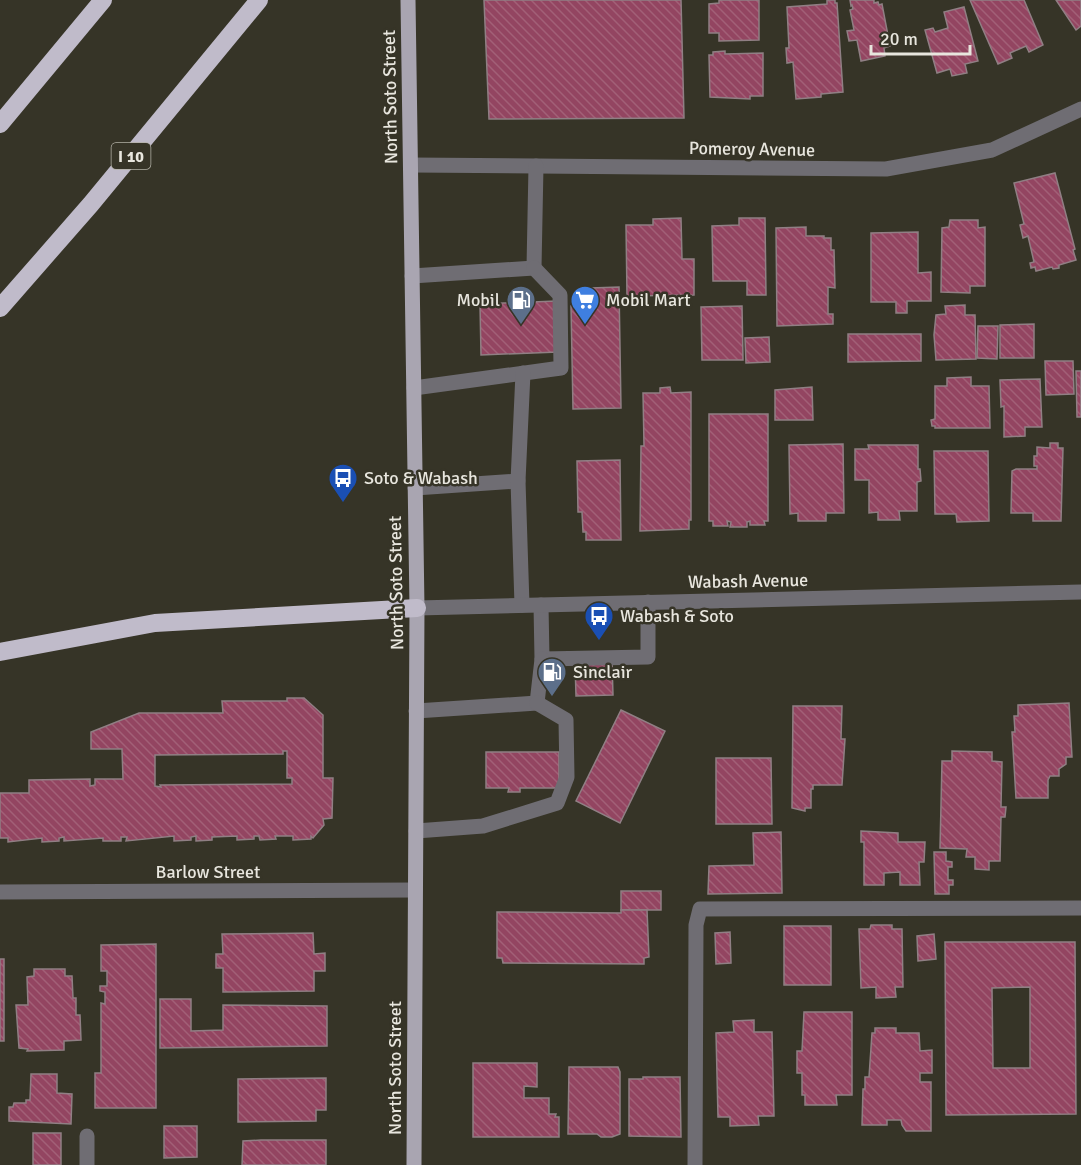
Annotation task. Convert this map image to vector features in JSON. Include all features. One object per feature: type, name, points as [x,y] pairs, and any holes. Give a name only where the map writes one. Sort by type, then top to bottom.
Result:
[{"type":"highway","points":[[0,124],[103,0]]},
{"type":"highway","name":"I 10","points":[[0,308],[91,204],[259,0]]},
{"type":"highway","points":[[0,652],[43,642],[155,623],[417,608]]},
{"type":"main road","name":"North Soto Street","points":[[408,0],[417,608],[414,1165]]},
{"type":"street","name":"Pomeroy Avenue","points":[[411,165],[886,169],[992,150],[1081,109]]},
{"type":"street","points":[[414,388],[561,368],[560,295],[534,268],[536,166]]},
{"type":"street","points":[[412,276],[534,268]]},
{"type":"street","points":[[522,605],[518,481],[523,373]]},
{"type":"street","points":[[415,488],[518,481]]},
{"type":"street","name":"Wabash Avenue","points":[[417,608],[1081,592]]},
{"type":"street","points":[[542,659],[648,657],[648,602]]},
{"type":"street","points":[[537,703],[542,659],[542,605]]},
{"type":"street","points":[[416,711],[537,703],[566,720],[567,777],[557,803],[483,826],[416,831]]},
{"type":"street","name":"Barlow Street","points":[[0,892],[416,890]]},
{"type":"street","points":[[695,1165],[696,925],[700,909],[1081,908]]},
{"type":"street","points":[[87,1136],[87,1165]]},
{"type":"building","points":[[484,0],[681,0],[684,118],[489,119]]},
{"type":"building","points":[[719,0],[759,0],[759,40],[719,41],[719,33],[709,33],[709,4],[719,3]]},
{"type":"building","points":[[827,0],[835,0],[837,3],[843,92],[796,99],[793,62],[787,63],[786,48],[789,48],[787,7],[827,4]]},
{"type":"building","points":[[850,0],[874,0],[874,3],[882,4],[890,46],[884,48],[885,56],[861,61],[857,40],[849,41],[847,31],[854,30]]},
{"type":"building","points":[[970,0],[1024,0],[1043,45],[1029,52],[1026,46],[1010,53],[1012,58],[998,64]]},
{"type":"building","points":[[1056,0],[1081,0],[1081,26],[1076,30]]},
{"type":"building","points":[[964,7],[978,61],[965,64],[967,73],[952,76],[950,69],[937,73],[925,30],[933,28],[935,32],[948,28],[944,12]]},
{"type":"building","points":[[725,51],[725,54],[763,53],[763,96],[750,96],[750,99],[710,97],[709,55],[713,55],[713,52]]},
{"type":"building","points":[[1055,173],[1076,260],[1059,265],[1059,268],[1053,269],[1052,267],[1036,271],[1035,267],[1031,268],[1030,263],[1034,262],[1028,236],[1023,238],[1020,225],[1024,224],[1014,183]]},
{"type":"building","points":[[681,218],[682,259],[694,259],[694,295],[627,296],[626,225],[653,225],[653,219]]},
{"type":"building","points":[[739,218],[765,218],[766,295],[747,295],[747,281],[713,281],[712,226],[739,225]]},
{"type":"building","points":[[950,220],[978,220],[978,228],[985,227],[985,286],[970,286],[970,293],[941,292],[942,228],[949,227]]},
{"type":"building","points":[[806,227],[806,236],[831,238],[831,250],[834,250],[835,288],[828,287],[828,314],[833,314],[833,324],[777,326],[776,228]]},
{"type":"building","points":[[918,232],[918,273],[931,272],[931,301],[907,301],[907,313],[896,313],[896,302],[871,302],[871,233]]},
{"type":"building","points":[[619,287],[621,408],[573,409],[571,306],[579,306],[579,291]]},
{"type":"building","points":[[556,301],[558,352],[481,355],[480,304]]},
{"type":"building","points":[[965,305],[965,315],[975,315],[976,359],[936,360],[934,335],[936,315],[946,314],[945,306]]},
{"type":"building","points":[[742,306],[743,360],[702,360],[701,307]]},
{"type":"building","points":[[1034,324],[1034,358],[1000,358],[1000,325]]},
{"type":"building","points":[[978,326],[998,326],[997,359],[977,358]]},
{"type":"building","points":[[848,334],[921,334],[921,361],[848,362]]},
{"type":"building","points":[[769,337],[770,362],[746,363],[745,338]]},
{"type":"building","points":[[1045,361],[1073,361],[1074,394],[1046,395]]},
{"type":"building","points":[[1076,371],[1081,371],[1081,417],[1077,417]]},
{"type":"building","points":[[971,377],[971,386],[989,386],[990,428],[935,428],[932,426],[931,420],[935,419],[935,386],[947,386],[947,378]]},
{"type":"building","points":[[1040,379],[1042,427],[1025,427],[1025,436],[1004,437],[1004,406],[1001,407],[1000,380]]},
{"type":"building","points":[[670,387],[671,393],[691,392],[691,520],[689,520],[689,529],[640,531],[641,446],[644,446],[643,393],[660,393],[660,388]]},
{"type":"building","points":[[812,387],[813,420],[775,420],[775,390]]},
{"type":"building","points":[[709,414],[768,414],[768,521],[764,521],[765,525],[750,525],[750,521],[747,522],[747,527],[730,527],[731,522],[727,521],[728,526],[713,526],[713,521],[709,521]]},
{"type":"building","points":[[1050,443],[1058,443],[1058,448],[1063,448],[1061,521],[1033,521],[1033,513],[1011,513],[1012,471],[1037,469],[1037,466],[1034,466],[1034,456],[1037,456],[1037,447],[1050,448]]},
{"type":"building","points":[[843,444],[844,513],[826,513],[826,521],[798,521],[798,513],[790,514],[789,445]]},
{"type":"building","points":[[868,445],[918,445],[918,469],[920,469],[921,481],[917,482],[917,511],[899,511],[900,520],[878,520],[878,512],[869,513],[869,480],[855,480],[855,449],[869,449]]},
{"type":"building","points":[[934,451],[988,451],[989,521],[957,522],[956,514],[935,514]]},
{"type":"building","points":[[620,460],[621,540],[586,540],[586,532],[583,532],[582,512],[578,512],[577,461]]},
{"type":"building","points":[[612,661],[613,695],[576,696],[575,662]]},
{"type":"building","points":[[287,698],[304,698],[323,715],[323,778],[333,778],[332,818],[323,819],[324,825],[313,838],[311,836],[311,839],[293,840],[293,836],[275,836],[276,839],[260,840],[259,836],[254,836],[254,839],[237,840],[237,836],[212,837],[212,840],[196,841],[196,836],[191,837],[191,840],[174,841],[174,836],[126,841],[127,837],[121,837],[121,841],[103,841],[103,838],[64,841],[64,837],[59,838],[59,841],[42,842],[42,838],[8,842],[8,838],[0,838],[0,793],[29,793],[29,780],[90,779],[90,786],[95,785],[95,779],[123,779],[122,749],[91,749],[91,732],[139,713],[223,713],[222,701],[287,701]],"holes":[[[283,751],[287,751],[287,778],[292,778],[292,784],[155,786],[155,755],[283,754]]]},
{"type":"building","points":[[1069,703],[1072,757],[1066,757],[1066,764],[1059,769],[1059,776],[1050,776],[1048,798],[1016,798],[1012,732],[1015,732],[1014,716],[1018,716],[1018,705]]},
{"type":"building","points":[[793,706],[842,706],[841,739],[845,739],[842,785],[813,785],[811,808],[805,808],[805,811],[792,808]]},
{"type":"building","points":[[621,710],[665,731],[620,823],[576,801]]},
{"type":"building","points":[[952,751],[992,752],[992,761],[1002,762],[1001,807],[1006,807],[1005,817],[1001,817],[1000,861],[989,861],[989,870],[975,869],[975,857],[966,857],[967,849],[940,848],[942,761],[952,761]]},
{"type":"building","points":[[486,752],[559,752],[559,788],[520,788],[520,792],[508,792],[509,788],[486,788]]},
{"type":"building","points":[[716,758],[771,758],[772,824],[716,824]]},
{"type":"building","points":[[861,831],[898,833],[898,842],[925,842],[924,862],[919,862],[920,885],[900,885],[900,872],[884,873],[884,885],[864,885],[864,842],[861,842]]},
{"type":"building","points":[[781,832],[782,893],[708,894],[709,866],[754,865],[753,833]]},
{"type":"building","points":[[934,852],[946,852],[946,861],[952,862],[952,867],[948,867],[948,880],[953,880],[953,885],[949,885],[949,894],[935,894]]},
{"type":"building","points":[[621,891],[661,891],[661,910],[621,910]]},
{"type":"building","points":[[621,910],[647,910],[649,957],[644,958],[644,964],[503,963],[502,958],[497,958],[497,912],[621,913]]},
{"type":"building","points":[[871,925],[892,925],[892,929],[902,929],[903,987],[895,987],[896,997],[876,998],[876,987],[861,988],[859,929],[870,929]]},
{"type":"building","points":[[784,926],[831,926],[831,985],[784,985]]},
{"type":"building","points":[[730,932],[731,963],[716,964],[715,933]]},
{"type":"building","points":[[313,933],[314,954],[325,953],[325,971],[314,971],[314,991],[223,992],[223,968],[216,968],[216,954],[223,954],[222,934]]},
{"type":"building","points":[[934,934],[936,959],[918,961],[917,936]]},
{"type":"building","points":[[945,942],[1075,942],[1076,1114],[946,1115]],"holes":[[[1030,987],[1030,1068],[993,1068],[992,988]]]},
{"type":"building","points":[[156,944],[156,1108],[95,1108],[95,1073],[101,1073],[101,1003],[105,1004],[105,992],[100,991],[100,986],[107,986],[107,971],[101,971],[101,945]]},
{"type":"building","points":[[0,959],[4,959],[4,1041],[0,1041]]},
{"type":"building","points":[[34,969],[65,969],[65,976],[72,976],[76,1015],[80,1015],[81,1040],[64,1041],[64,1050],[27,1051],[28,1049],[19,1048],[16,1005],[28,1005],[27,977],[34,976]]},
{"type":"building","points":[[160,999],[191,999],[191,1031],[223,1030],[223,1005],[327,1006],[327,1046],[160,1048]]},
{"type":"building","points":[[804,1012],[852,1012],[852,1095],[836,1095],[837,1105],[805,1105],[805,1095],[802,1095],[802,1073],[797,1073],[797,1051],[802,1051]]},
{"type":"building","points":[[754,1020],[754,1032],[772,1032],[774,1116],[758,1116],[759,1125],[730,1126],[730,1117],[718,1117],[716,1033],[734,1032],[733,1021]]},
{"type":"building","points":[[875,1028],[896,1028],[896,1033],[919,1033],[920,1051],[932,1050],[932,1073],[920,1073],[920,1082],[931,1082],[931,1131],[906,1131],[901,1120],[887,1120],[887,1125],[862,1125],[863,1089],[865,1089],[865,1077],[869,1077],[872,1033],[875,1033]]},
{"type":"building","points":[[473,1063],[537,1063],[537,1087],[524,1086],[524,1098],[549,1098],[549,1114],[556,1114],[555,1117],[559,1117],[559,1137],[473,1137]]},
{"type":"building","points":[[569,1067],[618,1067],[620,1072],[620,1134],[601,1137],[597,1134],[568,1134]]},
{"type":"building","points":[[31,1074],[57,1074],[57,1093],[72,1094],[71,1124],[9,1121],[9,1107],[13,1107],[14,1103],[26,1103],[26,1100],[30,1100]]},
{"type":"building","points":[[643,1077],[680,1077],[681,1137],[629,1136],[629,1079],[643,1079]]},
{"type":"building","points":[[326,1078],[326,1110],[316,1110],[316,1121],[238,1122],[238,1079]]},
{"type":"building","points":[[164,1126],[197,1126],[197,1157],[164,1158]]},
{"type":"building","points":[[33,1133],[61,1133],[61,1165],[33,1165]]},
{"type":"building","points":[[326,1140],[326,1165],[242,1165],[243,1141]]},
{"type":"place","name":"Mobil","points":[[521,326]]},
{"type":"place","name":"Mobil Mart","points":[[585,326]]},
{"type":"place","name":"Soto & Wabash","points":[[343,504]]},
{"type":"place","name":"Wabash & Soto","points":[[599,642]]},
{"type":"place","name":"Sinclair","points":[[552,698]]}]
